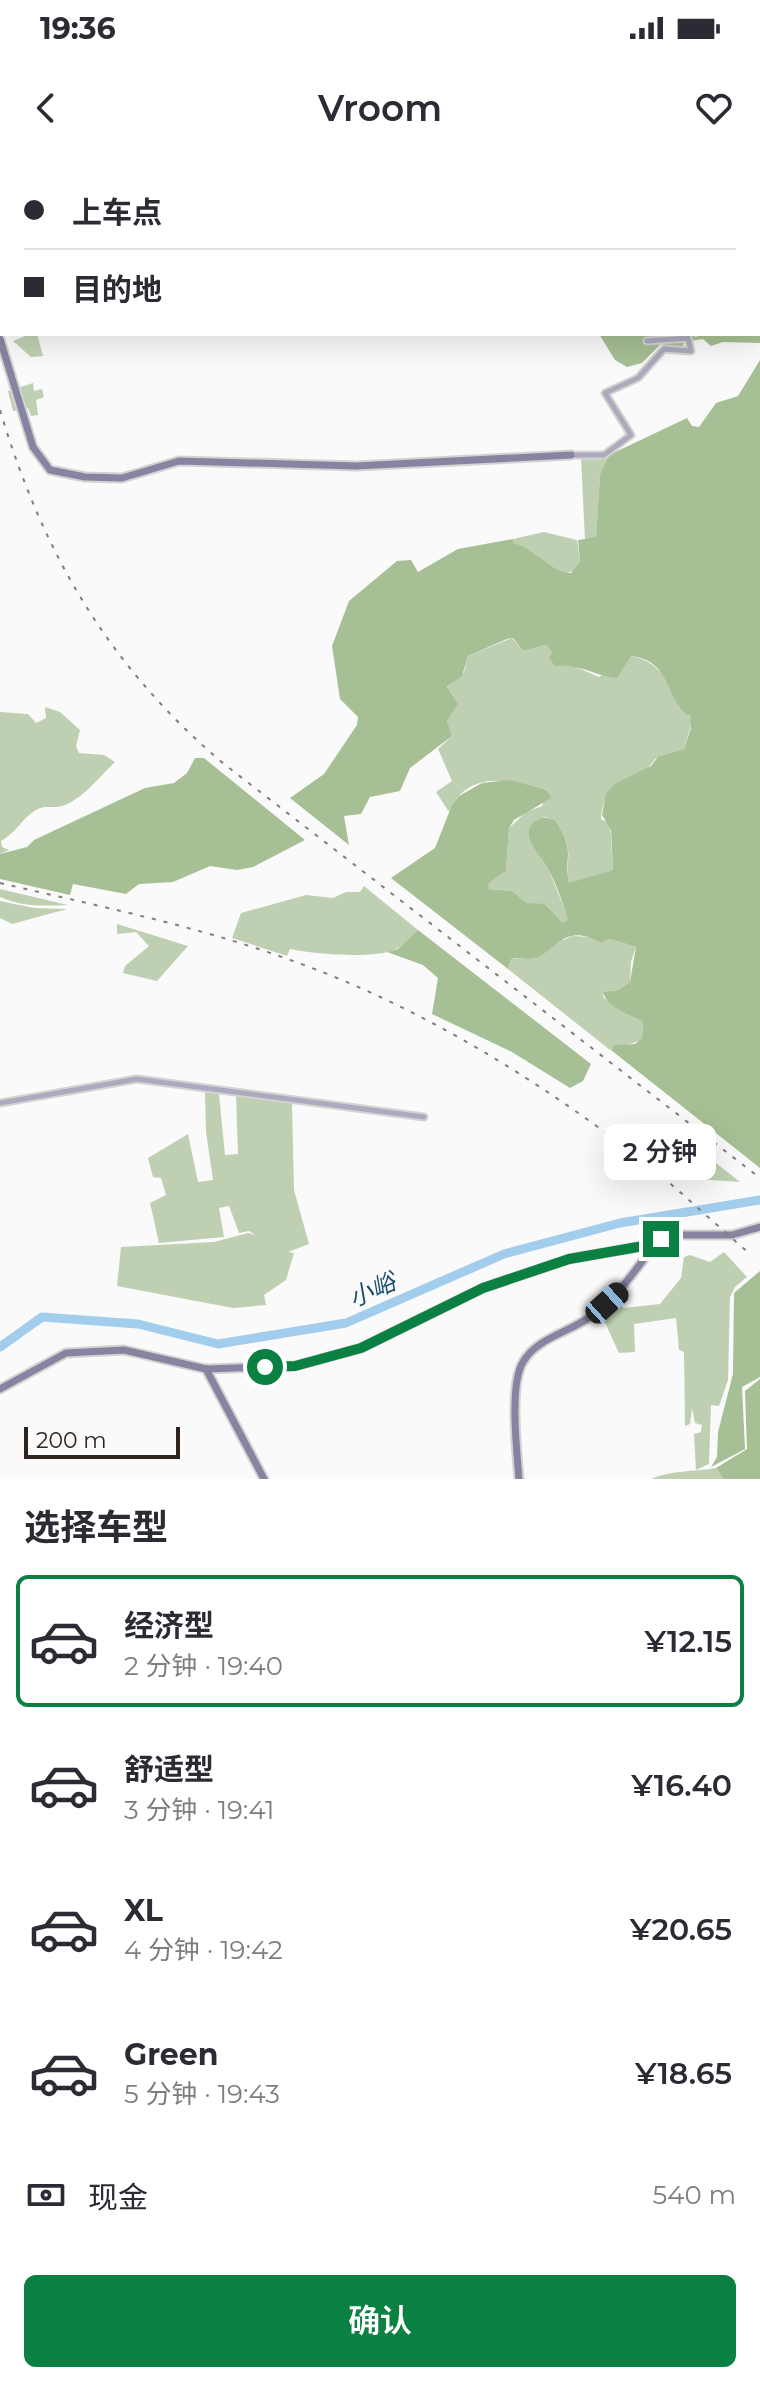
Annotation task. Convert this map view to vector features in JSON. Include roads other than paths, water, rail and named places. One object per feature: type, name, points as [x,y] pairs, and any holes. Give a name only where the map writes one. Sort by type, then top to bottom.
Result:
[{"type":"street","points":[[0,339],[33,447],[50,470],[85,477],[122,478],[179,461],[356,466],[604,455],[631,435],[605,393],[638,378],[664,349],[691,351],[688,338],[647,341]]},
{"type":"street","points":[[0,1103],[137,1079],[424,1117]]},
{"type":"street","points":[[0,1389],[66,1353],[124,1350],[206,1369],[295,1366],[348,1352],[483,1288],[569,1259],[655,1244],[678,1235],[732,1235],[760,1227]]},
{"type":"street","points":[[519,1479],[514,1428],[524,1359],[554,1336],[592,1317],[622,1290],[655,1244]]},
{"type":"street","points":[[206,1369],[264,1479]]},
{"type":"waterway","name":"小峪","points":[[0,1347],[42,1317],[138,1324],[218,1344],[346,1323],[504,1254],[620,1223],[760,1200]]},
{"type":"railway","points":[[0,410],[17,463],[59,560],[114,647],[183,727],[224,764],[760,1178]]},
{"type":"railway","points":[[0,883],[221,937],[337,978],[423,1018],[507,1066],[587,1119],[657,1172],[749,1253]]}]
